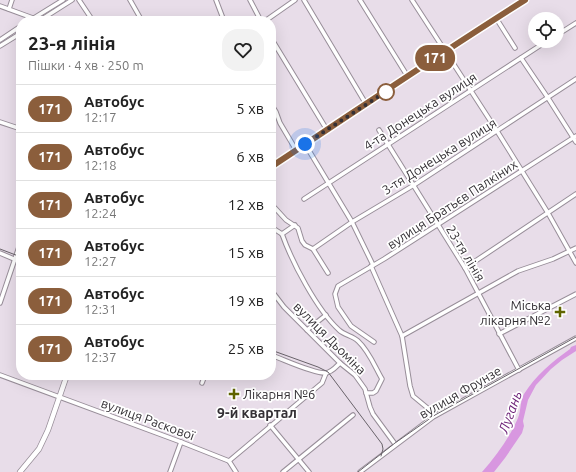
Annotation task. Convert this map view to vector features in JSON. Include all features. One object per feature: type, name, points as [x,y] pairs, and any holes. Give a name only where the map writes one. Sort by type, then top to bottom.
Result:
[{"type":"main road","points":[[276,164],[408,77],[446,50],[525,0]]},
{"type":"main road","points":[[21,471],[39,449],[66,380]]},
{"type":"street","points":[[9,9],[12,0]]},
{"type":"street","points":[[37,16],[63,0]]},
{"type":"street","points":[[48,16],[72,0]]},
{"type":"street","points":[[79,0],[90,16]]},
{"type":"street","points":[[130,0],[139,16]]},
{"type":"street","points":[[216,0],[222,16]]},
{"type":"street","points":[[250,0],[258,16]]},
{"type":"street","points":[[272,16],[295,0]]},
{"type":"street","points":[[304,0],[366,104]]},
{"type":"street","points":[[360,0],[408,77]]},
{"type":"street","points":[[412,0],[446,50],[497,131],[548,213],[576,263]]},
{"type":"street","points":[[0,6],[28,16]]},
{"type":"street","points":[[496,18],[515,48]]},
{"type":"street","points":[[564,30],[576,22]]},
{"type":"street","points":[[0,40],[16,29]]},
{"type":"street","points":[[0,46],[16,36]]},
{"type":"street","points":[[276,46],[327,130]]},
{"type":"street","name":"4-та Донецька вулиця","points":[[304,198],[537,48]]},
{"type":"street","points":[[521,58],[575,137],[576,142]]},
{"type":"street","name":"3-тя Донецька вулиця","points":[[313,249],[352,222],[414,185],[576,79]]},
{"type":"street","points":[[276,112],[280,124],[296,150]]},
{"type":"street","points":[[0,122],[16,127]]},
{"type":"street","name":"23-тя лінія","points":[[378,130],[465,268],[519,370]]},
{"type":"street","name":"вулиця Братьєв Палкіних","points":[[374,342],[351,326],[338,307],[335,294],[338,286],[438,225],[575,137]]},
{"type":"street","points":[[305,144],[352,222],[372,266],[402,336],[413,396],[436,416]]},
{"type":"street","points":[[465,268],[576,194]]},
{"type":"street","points":[[276,208],[286,220],[298,228],[302,241],[305,245],[313,249],[328,274]]},
{"type":"street","points":[[282,234],[295,225]]},
{"type":"street","points":[[276,230],[282,234],[288,251],[309,289],[326,315],[340,331],[357,340],[364,348],[382,379],[376,391],[373,393],[366,392]]},
{"type":"street","points":[[402,336],[518,271],[553,259],[576,248]]},
{"type":"street","points":[[0,253],[15,259]]},
{"type":"street","points":[[0,303],[16,256]]},
{"type":"street","points":[[499,334],[576,294]]},
{"type":"street","name":"вулиця Дьоміна","points":[[276,297],[284,307],[355,376],[365,389],[373,414],[395,444]]},
{"type":"street","points":[[307,330],[326,315]]},
{"type":"street","name":"вулиця Фрунзе","points":[[360,472],[395,444],[436,416],[576,338]]},
{"type":"street","points":[[276,357],[315,371],[326,373]]},
{"type":"street","points":[[236,472],[229,461],[270,425],[322,383],[326,373],[340,363]]},
{"type":"street","name":"вулиця Раскової","points":[[0,375],[229,461]]},
{"type":"street","points":[[283,472],[300,460],[353,414]]},
{"type":"street","points":[[270,425],[309,472]]},
{"type":"street","points":[[170,472],[181,442]]},
{"type":"shaded area","points":[[576,345],[576,351],[551,369],[536,385],[528,400],[522,433],[505,458],[494,472],[482,472],[507,439],[515,425],[524,394],[528,387],[551,364],[571,347]]},
{"type":"tram line","points":[[0,249],[16,255]]},
{"type":"tram line","points":[[358,472],[395,443],[435,415],[576,337]]},
{"type":"tram line","points":[[276,352],[328,372],[382,444],[383,449],[381,456]]},
{"type":"bus line","name":"171","points":[[276,164],[408,77],[446,50],[525,0]]},
{"type":"place","name":"Міська лікарня №2","points":[[560,312]]},
{"type":"place","name":"Лікарня №6","points":[[234,394]]},
{"type":"district","name":"9-й квартал","points":[[257,413]]},
{"type":"route","points":[[305,144],[387,91],[386,92]]},
{"type":"water label","name":"Лугань","points":[[510,412]]}]
